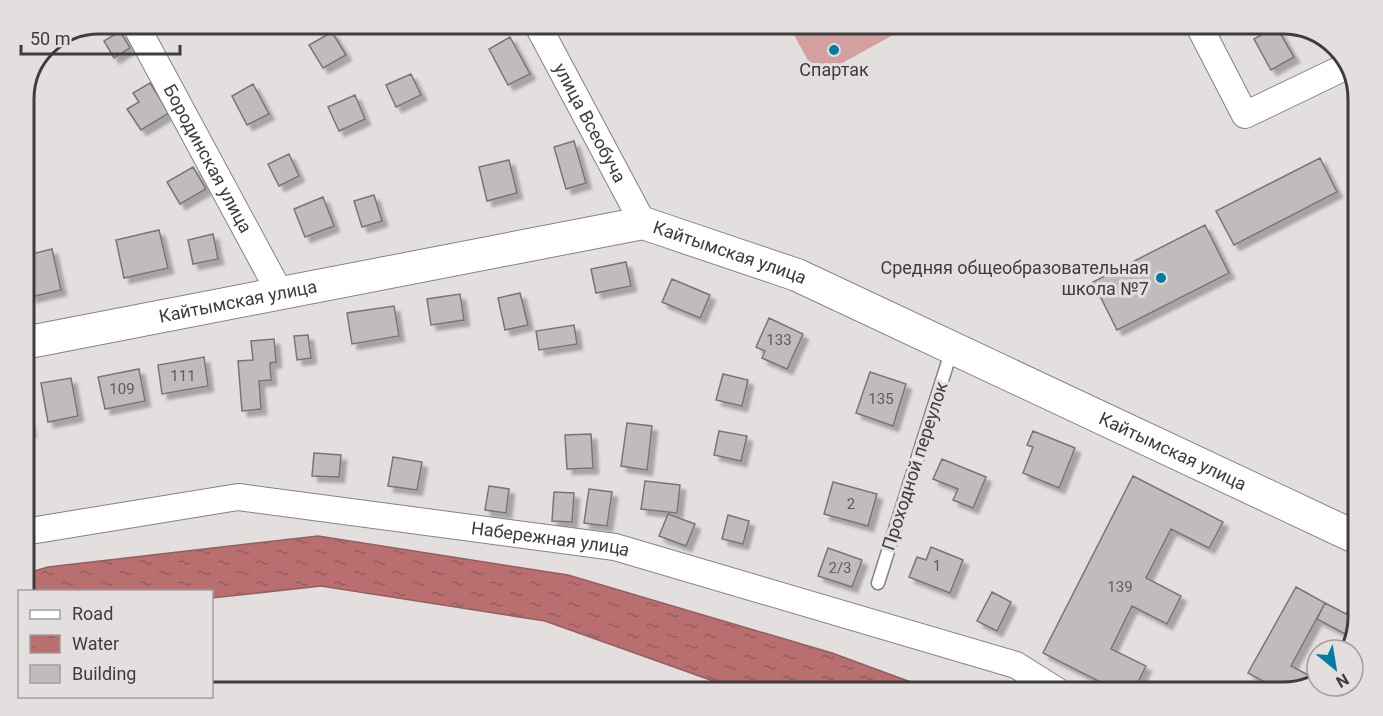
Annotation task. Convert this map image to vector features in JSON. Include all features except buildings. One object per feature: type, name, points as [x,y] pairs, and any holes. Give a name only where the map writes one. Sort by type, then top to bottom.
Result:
[{"type":"street","name":"Бородинская улица","points":[[140,34],[280,293]]},
{"type":"street","name":"улица Всеобуча","points":[[542,34],[643,223]]},
{"type":"street","points":[[1203,34],[1245,115],[1341,69]]},
{"type":"street","name":"Кайтымская улица","points":[[35,341],[643,223],[797,275],[1348,534]]},
{"type":"street","name":"Набережная улица","points":[[35,530],[238,496],[615,547],[1016,665],[1043,682]]},
{"type":"lane","name":"Проходной переулок","points":[[878,583],[952,348]]},
{"type":"shaded area","name":"Спартак","points":[[793,34],[895,34],[817,77]]},
{"type":"water","points":[[318,536],[568,575],[832,653],[911,682],[716,682],[545,621],[321,586],[213,598],[213,590],[35,590],[35,571],[48,567]]},
{"type":"place","name":"Спартак","points":[[834,50]]},
{"type":"place","name":"Средняя общеобразовательная школа №7","points":[[1161,278]]}]
